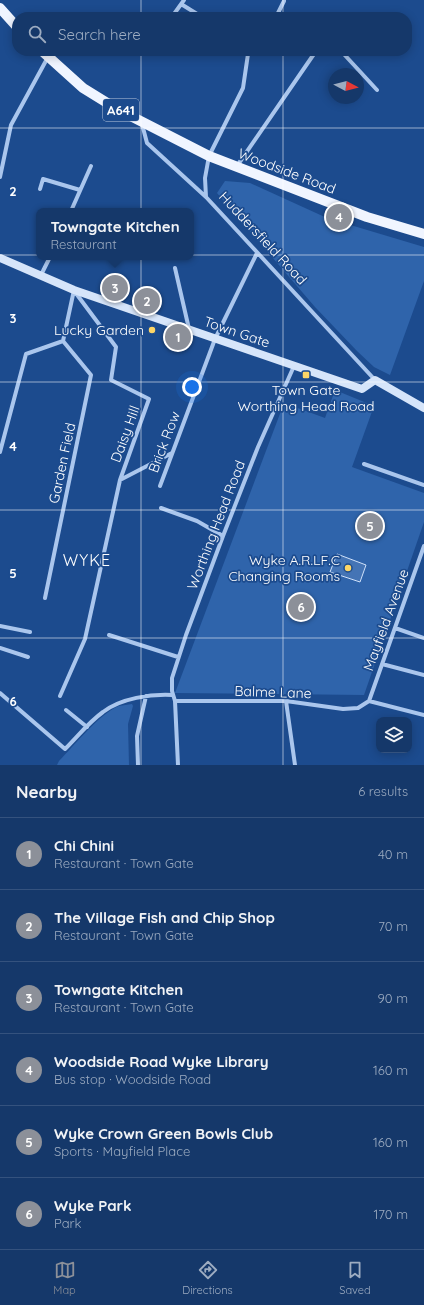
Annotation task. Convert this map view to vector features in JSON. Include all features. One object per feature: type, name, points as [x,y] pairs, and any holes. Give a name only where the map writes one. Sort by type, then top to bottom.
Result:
[{"type":"main road","points":[[0,8],[12,21]]},
{"type":"main road","name":"A641","points":[[47,56],[83,88],[142,121],[210,156]]},
{"type":"main road","name":"Woodside Road","points":[[210,156],[367,217],[424,234]]},
{"type":"main road","name":"Town Gate","points":[[1,261],[41,275],[74,290],[362,389],[375,380]]},
{"type":"main road","name":"Huddersfield Road","points":[[375,380],[424,408]]},
{"type":"street","points":[[175,12],[184,0]]},
{"type":"street","points":[[278,12],[284,1]]},
{"type":"street","points":[[181,4],[194,12]]},
{"type":"street","points":[[0,177],[11,125],[44,56]]},
{"type":"street","name":"Huddersfield Road","points":[[248,56],[244,88],[210,156],[205,178],[206,197],[375,380]]},
{"type":"street","points":[[237,166],[313,56]]},
{"type":"street","points":[[346,56],[377,90]]},
{"type":"street","points":[[142,121],[147,143],[206,197]]},
{"type":"street","points":[[73,208],[91,166]]},
{"type":"street","points":[[40,189],[43,179],[80,190]]},
{"type":"street","name":"Brick Row","points":[[160,486],[215,339],[257,253]]},
{"type":"street","points":[[41,275],[48,260]]},
{"type":"street","points":[[175,268],[189,330]]},
{"type":"street","points":[[0,452],[26,354],[63,341],[74,290]]},
{"type":"street","name":"Daisy Hill","points":[[74,290],[116,347],[111,380],[149,399],[120,480]]},
{"type":"street","name":"Garden Field","points":[[45,598],[91,375],[63,341]]},
{"type":"street","name":"Worthing Head Road","points":[[175,701],[172,695],[172,678],[178,657],[258,447],[294,366]]},
{"type":"street","points":[[60,696],[85,640],[120,480],[172,453]]},
{"type":"street","points":[[364,464],[424,485]]},
{"type":"street","points":[[161,508],[197,521],[223,536]]},
{"type":"street","name":"Mayfield Avenue","points":[[369,701],[424,546]]},
{"type":"street","points":[[0,626],[30,632]]},
{"type":"street","points":[[395,628],[424,638]]},
{"type":"street","points":[[109,635],[178,657]]},
{"type":"street","points":[[0,648],[28,657]]},
{"type":"street","points":[[382,664],[424,676]]},
{"type":"street","points":[[0,693],[65,749],[105,710],[127,701],[146,696],[160,694],[172,695]]},
{"type":"street","points":[[138,765],[137,736],[146,696]]},
{"type":"street","points":[[175,701],[178,765]]},
{"type":"street","name":"Balme Lane","points":[[175,701],[286,701],[343,709],[358,708],[369,701]]},
{"type":"street","points":[[286,701],[295,765]]},
{"type":"street","points":[[369,701],[424,715]]},
{"type":"street","points":[[66,710],[87,727]]},
{"type":"shaded area","points":[[225,181],[250,183],[327,218],[424,247],[424,281],[390,375],[374,367],[315,307],[217,193]]},
{"type":"shaded area","points":[[335,390],[374,406],[352,467],[424,493],[424,522],[364,695],[175,693],[284,403],[325,418]]},
{"type":"shaded area","points":[[132,704],[133,706],[128,724],[129,765],[57,765],[59,761],[104,715],[119,706]]},
{"type":"building","name":"Wyke A.R.LF.C Changing Rooms","points":[[337,554],[366,565],[360,582],[330,572]]},
{"type":"place","name":"Woodside Road Wyke Library","points":[[339,217]]},
{"type":"place","name":"Towngate Kitchen","points":[[115,288]]},
{"type":"place","name":"The Village Fish and Chip Shop","points":[[147,301]]},
{"type":"place","name":"Lucky Garden","points":[[152,330]]},
{"type":"place","name":"Chi Chini","points":[[178,337]]},
{"type":"place","name":"Town Gate Worthing Head Road","points":[[306,375]]},
{"type":"place","name":"Wyke Crown Green Bowls Club","points":[[370,526]]},
{"type":"place","name":"Wyke A.R.LF.C Changing Rooms","points":[[348,568]]},
{"type":"place","name":"Wyke Park","points":[[301,607]]},
{"type":"district","name":"WYKE","points":[[87,560]]}]
